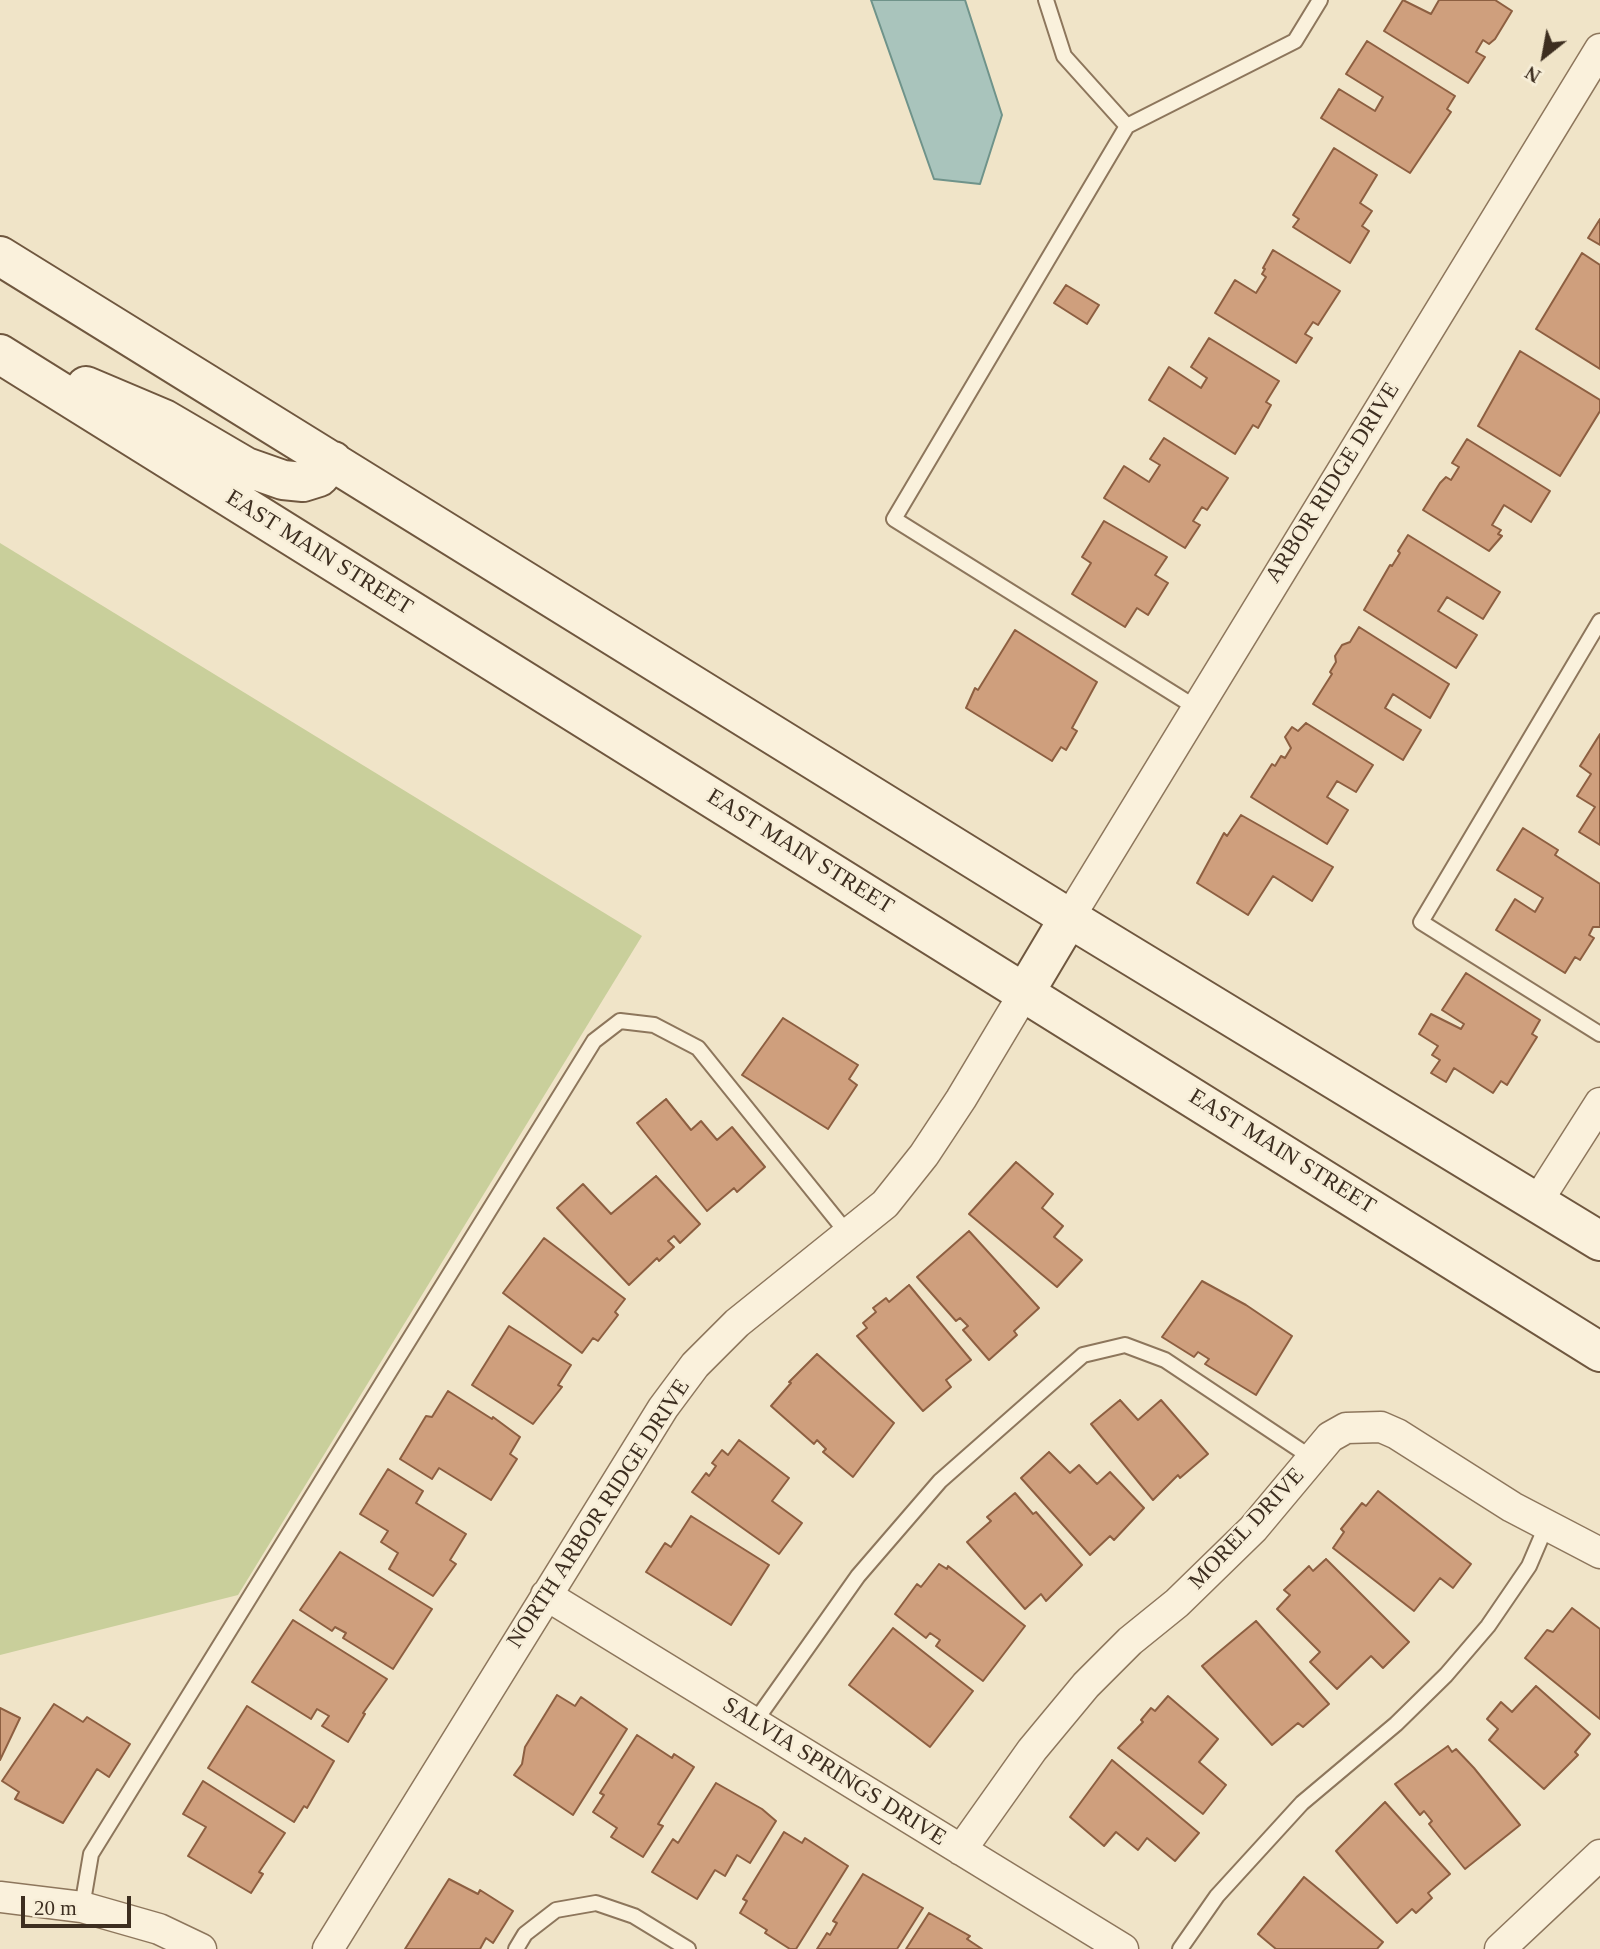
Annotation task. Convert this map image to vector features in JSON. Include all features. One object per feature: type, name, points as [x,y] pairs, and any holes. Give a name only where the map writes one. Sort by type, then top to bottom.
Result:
[{"type":"main road","points":[[0,256],[1069,918],[1600,1241]]},
{"type":"main road","points":[[0,352],[164,419],[246,467],[283,480],[303,482],[319,477],[333,461]]},
{"type":"main road","name":"EAST MAIN STREET","points":[[0,352],[1600,1352]]},
{"type":"main road","points":[[1025,992],[1069,918]]},
{"type":"street","name":"ARBOR RIDGE DRIVE","points":[[1069,918],[1195,707],[1600,49]]},
{"type":"street","name":"NORTH ARBOR RIDGE DRIVE","points":[[328,1949],[663,1408],[695,1365],[737,1324],[885,1204],[924,1155],[961,1099],[1025,992]]},
{"type":"street","points":[[1537,1202],[1600,1103]]},
{"type":"street","name":"MOREL DRIVE","points":[[961,1850],[1032,1749],[1086,1685],[1130,1642],[1177,1603],[1253,1529],[1330,1437],[1346,1428],[1381,1427],[1512,1507],[1600,1553]]},
{"type":"street","name":"SALVIA SPRINGS DRIVE","points":[[546,1595],[1123,1949]]},
{"type":"street","points":[[1500,1949],[1600,1855]]},
{"type":"street","points":[[0,1897],[82,1907],[201,1949]]},
{"type":"lane","points":[[1046,0],[1064,56],[1127,126]]},
{"type":"lane","points":[[1195,707],[894,519],[1127,126],[1295,41],[1320,0]]},
{"type":"lane","points":[[1600,621],[1421,922],[1600,1034]]},
{"type":"lane","points":[[82,1907],[91,1854],[594,1041],[620,1021],[654,1025],[698,1048],[848,1234]]},
{"type":"lane","points":[[754,1723],[858,1576],[940,1480],[1083,1355],[1125,1345],[1165,1360],[1312,1458]]},
{"type":"lane","points":[[1180,1949],[1217,1896],[1302,1803],[1396,1724],[1446,1675],[1488,1626],[1529,1566],[1547,1524]]},
{"type":"lane","points":[[516,1949],[525,1934],[556,1910],[596,1903],[634,1916],[688,1949]]},
{"type":"green space","points":[[0,543],[642,936],[238,1595],[0,1655]]},
{"type":"water","points":[[871,0],[965,0],[1002,115],[980,184],[934,179]]},
{"type":"building","points":[[1403,0],[1431,14],[1439,0],[1495,0],[1512,11],[1495,39],[1489,44],[1483,40],[1476,52],[1485,57],[1468,83],[1384,31]]},
{"type":"building","points":[[1367,41],[1455,96],[1447,109],[1451,112],[1410,173],[1321,118],[1339,89],[1375,111],[1383,97],[1346,74]]},
{"type":"building","points":[[1334,148],[1377,175],[1360,203],[1372,211],[1362,226],[1369,231],[1350,263],[1293,227],[1299,219],[1293,215]]},
{"type":"building","points":[[1600,219],[1600,245],[1588,238]]},
{"type":"building","points":[[1273,250],[1340,291],[1318,325],[1313,322],[1305,334],[1312,338],[1296,363],[1215,313],[1235,280],[1256,293],[1266,277],[1262,274],[1265,269],[1263,268]]},
{"type":"building","points":[[1582,253],[1600,265],[1600,369],[1536,329]]},
{"type":"building","points":[[1066,285],[1099,305],[1087,324],[1054,303]]},
{"type":"building","points":[[1209,338],[1279,381],[1266,402],[1271,405],[1258,428],[1253,425],[1235,454],[1149,400],[1169,367],[1201,388],[1207,378],[1191,367]]},
{"type":"building","points":[[1520,351],[1600,400],[1600,411],[1560,476],[1478,426]]},
{"type":"building","points":[[1164,438],[1228,478],[1207,510],[1202,507],[1193,521],[1200,525],[1185,548],[1104,498],[1124,466],[1149,482],[1160,465],[1150,459]]},
{"type":"building","points":[[1467,439],[1550,491],[1531,522],[1504,505],[1492,525],[1501,530],[1498,534],[1502,536],[1489,551],[1423,510],[1440,483],[1446,477],[1451,480],[1459,467],[1452,463]]},
{"type":"building","points":[[1104,521],[1167,557],[1155,575],[1168,583],[1148,615],[1137,608],[1125,627],[1072,594],[1091,563],[1082,557]]},
{"type":"building","points":[[1408,535],[1500,592],[1483,619],[1447,597],[1438,611],[1477,635],[1456,668],[1364,610],[1400,553],[1398,551]]},
{"type":"building","points":[[1359,627],[1449,684],[1430,718],[1393,694],[1385,708],[1421,730],[1403,760],[1313,704],[1332,674],[1330,672],[1336,662],[1335,656],[1342,645],[1350,642]]},
{"type":"building","points":[[1015,630],[1097,682],[1072,728],[1077,731],[1066,750],[1061,747],[1052,761],[966,708],[975,688],[978,690]]},
{"type":"building","points":[[1306,723],[1373,765],[1356,792],[1337,781],[1327,797],[1348,810],[1327,844],[1251,797],[1272,764],[1275,766],[1281,756],[1285,758],[1291,748],[1285,737],[1292,727],[1298,731]]},
{"type":"building","points":[[1600,734],[1600,845],[1579,832],[1595,807],[1577,796],[1591,774],[1580,766]]},
{"type":"building","points":[[1241,815],[1333,867],[1312,901],[1273,876],[1248,915],[1197,883],[1224,833],[1227,836]]},
{"type":"building","points":[[1523,828],[1558,850],[1555,855],[1600,884],[1600,927],[1593,927],[1589,935],[1594,938],[1580,960],[1575,957],[1565,973],[1496,930],[1515,899],[1535,912],[1543,898],[1497,870]]},
{"type":"building","points":[[1466,973],[1540,1020],[1532,1034],[1537,1037],[1507,1085],[1501,1081],[1493,1093],[1454,1068],[1446,1082],[1431,1073],[1440,1060],[1432,1055],[1438,1046],[1419,1034],[1431,1014],[1461,1029],[1464,1024],[1442,1010]]},
{"type":"building","points":[[783,1018],[858,1065],[849,1079],[857,1085],[828,1129],[742,1075]]},
{"type":"building","points":[[666,1099],[691,1130],[701,1121],[717,1140],[732,1127],[765,1167],[737,1192],[734,1188],[707,1211],[637,1123]]},
{"type":"building","points":[[1016,1162],[1053,1194],[1042,1208],[1063,1226],[1054,1237],[1082,1260],[1057,1287],[969,1214]]},
{"type":"building","points":[[656,1176],[700,1224],[680,1243],[674,1236],[668,1241],[674,1247],[659,1261],[657,1258],[629,1285],[557,1208],[583,1184],[611,1214]]},
{"type":"building","points":[[969,1231],[1039,1308],[1014,1331],[1017,1335],[989,1360],[963,1330],[968,1326],[960,1318],[956,1321],[917,1277]]},
{"type":"building","points":[[544,1238],[625,1299],[615,1312],[618,1315],[598,1341],[593,1338],[582,1353],[503,1293]]},
{"type":"building","points":[[1202,1281],[1246,1305],[1292,1336],[1256,1395],[1205,1364],[1209,1359],[1198,1352],[1194,1357],[1162,1337]]},
{"type":"building","points":[[909,1285],[971,1360],[946,1380],[951,1387],[923,1411],[857,1336],[867,1328],[863,1323],[876,1312],[873,1308],[886,1298],[889,1302]]},
{"type":"building","points":[[509,1326],[571,1365],[558,1385],[562,1387],[533,1424],[472,1385]]},
{"type":"building","points":[[817,1354],[894,1423],[853,1477],[823,1452],[826,1449],[817,1440],[814,1444],[771,1406],[791,1383],[789,1382]]},
{"type":"building","points":[[448,1391],[492,1419],[493,1417],[520,1437],[510,1454],[517,1459],[491,1500],[439,1468],[432,1479],[400,1459],[426,1416],[432,1417]]},
{"type":"building","points":[[1120,1400],[1138,1420],[1161,1400],[1208,1454],[1180,1478],[1178,1475],[1153,1500],[1091,1424]]},
{"type":"building","points":[[739,1440],[789,1478],[772,1501],[802,1523],[779,1554],[692,1492],[706,1473],[709,1476],[716,1466],[712,1463],[722,1450],[728,1455]]},
{"type":"building","points":[[1049,1452],[1070,1473],[1079,1465],[1097,1484],[1110,1472],[1144,1508],[1114,1540],[1110,1536],[1090,1555],[1021,1478]]},
{"type":"building","points":[[388,1469],[423,1491],[416,1503],[466,1534],[450,1560],[456,1564],[433,1596],[389,1569],[398,1553],[381,1542],[388,1531],[360,1514]]},
{"type":"building","points":[[1378,1491],[1471,1564],[1453,1588],[1440,1578],[1414,1611],[1333,1548],[1344,1532],[1341,1529],[1362,1503],[1366,1506]]},
{"type":"building","points":[[1015,1493],[1033,1514],[1036,1512],[1082,1565],[1046,1601],[1041,1594],[1025,1609],[967,1542],[991,1521],[987,1517]]},
{"type":"building","points":[[691,1516],[769,1565],[731,1625],[646,1572],[665,1543],[671,1547]]},
{"type":"building","points":[[340,1552],[432,1609],[393,1669],[343,1638],[346,1633],[335,1627],[332,1631],[300,1610]]},
{"type":"building","points":[[1326,1559],[1409,1642],[1383,1668],[1371,1656],[1337,1689],[1310,1662],[1320,1652],[1277,1609],[1290,1595],[1284,1590],[1309,1566],[1313,1571]]},
{"type":"building","points":[[939,1564],[947,1569],[948,1566],[1025,1626],[983,1681],[936,1646],[940,1640],[930,1633],[926,1638],[895,1614],[917,1584],[921,1587]]},
{"type":"building","points":[[1572,1608],[1600,1629],[1600,1719],[1525,1658],[1547,1630],[1553,1632]]},
{"type":"building","points":[[293,1620],[387,1679],[363,1713],[365,1714],[348,1742],[322,1726],[329,1716],[317,1709],[311,1719],[252,1682]]},
{"type":"building","points":[[1256,1621],[1329,1704],[1303,1727],[1298,1723],[1272,1745],[1202,1666]]},
{"type":"building","points":[[893,1628],[973,1691],[930,1747],[849,1685]]},
{"type":"building","points":[[1536,1686],[1590,1734],[1575,1752],[1578,1755],[1544,1789],[1489,1740],[1498,1729],[1487,1719],[1501,1702],[1512,1712]]},
{"type":"building","points":[[557,1695],[575,1706],[581,1697],[627,1729],[573,1815],[514,1775],[522,1764],[525,1747]]},
{"type":"building","points":[[1168,1696],[1218,1739],[1199,1762],[1226,1785],[1203,1814],[1118,1748],[1143,1722],[1141,1720],[1151,1708],[1155,1711]]},
{"type":"building","points":[[54,1704],[83,1722],[87,1717],[130,1744],[109,1777],[97,1769],[63,1823],[15,1799],[19,1792],[2,1781]]},
{"type":"building","points":[[247,1706],[334,1761],[307,1808],[304,1806],[294,1822],[208,1768]]},
{"type":"building","points":[[0,1708],[20,1718],[0,1760]]},
{"type":"building","points":[[637,1735],[672,1758],[674,1754],[694,1767],[658,1824],[663,1826],[643,1857],[611,1837],[617,1828],[593,1812],[604,1795],[600,1793]]},
{"type":"building","points":[[1448,1746],[1452,1752],[1456,1749],[1474,1768],[1520,1825],[1465,1869],[1429,1824],[1432,1821],[1424,1811],[1420,1815],[1395,1784]]},
{"type":"building","points":[[1112,1760],[1199,1833],[1175,1861],[1147,1838],[1138,1850],[1116,1832],[1104,1846],[1070,1817]]},
{"type":"building","points":[[203,1781],[285,1833],[259,1872],[263,1874],[251,1893],[188,1856],[206,1827],[183,1814]]},
{"type":"building","points":[[716,1783],[762,1809],[776,1821],[750,1863],[737,1855],[725,1876],[715,1870],[697,1899],[652,1872],[673,1839],[678,1843]]},
{"type":"building","points":[[1385,1802],[1450,1874],[1428,1893],[1432,1898],[1416,1913],[1412,1909],[1397,1923],[1336,1851]]},
{"type":"building","points":[[784,1832],[802,1843],[805,1838],[848,1866],[796,1949],[790,1949],[765,1933],[767,1930],[740,1913],[747,1901],[743,1899]]},
{"type":"building","points":[[863,1874],[923,1908],[897,1949],[817,1949],[827,1933],[830,1935],[837,1923],[833,1921]]},
{"type":"building","points":[[1304,1877],[1383,1942],[1377,1949],[1276,1949],[1258,1934]]},
{"type":"building","points":[[449,1879],[478,1894],[480,1890],[513,1911],[493,1943],[486,1938],[480,1949],[405,1949]]},
{"type":"building","points":[[929,1913],[970,1936],[967,1939],[982,1949],[906,1949]]}]
